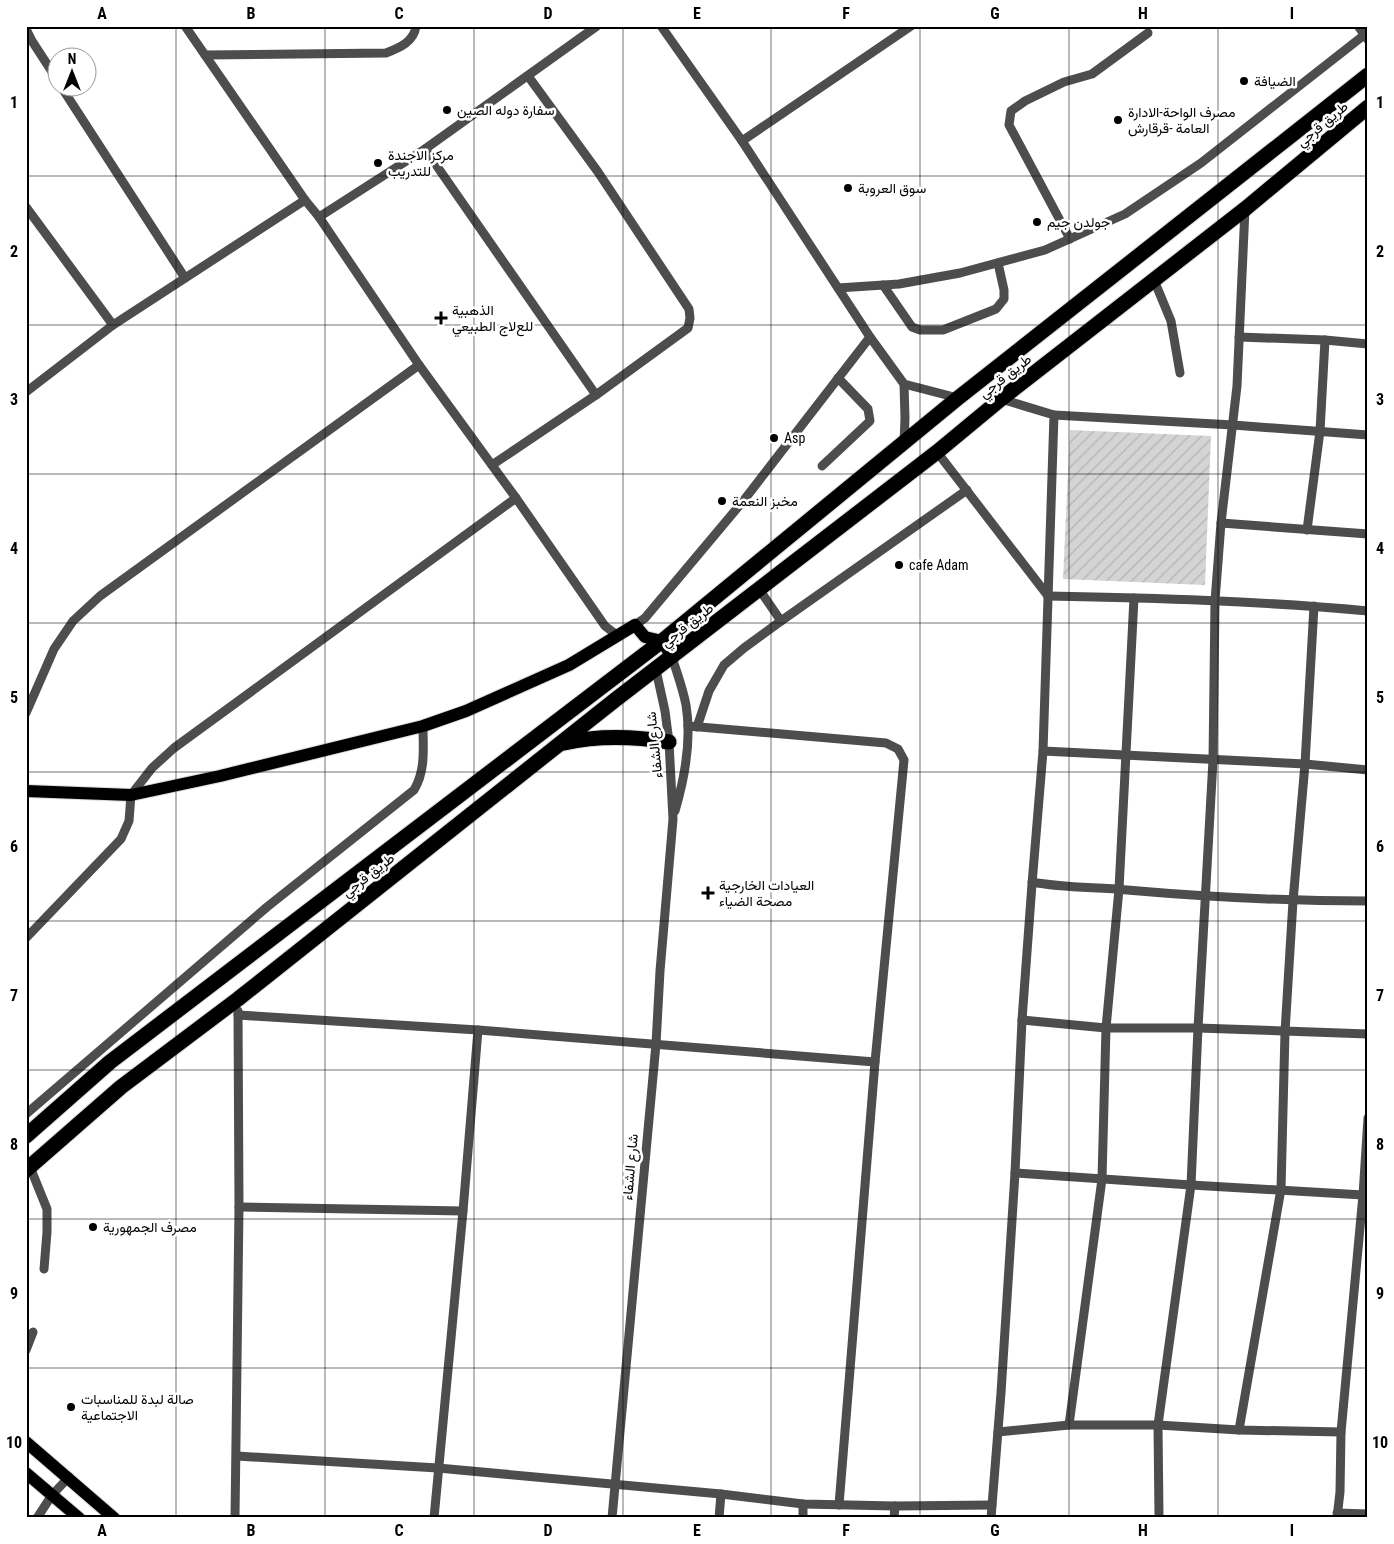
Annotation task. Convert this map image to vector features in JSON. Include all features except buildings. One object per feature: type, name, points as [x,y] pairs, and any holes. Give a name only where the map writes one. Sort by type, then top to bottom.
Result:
[{"type":"highway","name":"طريق قرجي","points":[[26,1136],[110,1062],[646,654],[958,398],[1368,75]]},
{"type":"highway","name":"طريق قرجي","points":[[28,1168],[121,1087],[238,999],[560,744],[937,452],[1245,209],[1368,107]]},
{"type":"highway","points":[[560,744],[587,738],[610,736],[641,737],[669,742]]},
{"type":"main road","points":[[26,791],[130,795],[229,774],[423,726],[466,711],[561,669],[635,625],[645,637],[646,654],[656,670]]},
{"type":"main road","points":[[645,637],[662,641],[672,657]]},
{"type":"main road","points":[[26,1442],[114,1518]]},
{"type":"main road","points":[[26,1473],[79,1518]]},
{"type":"street","points":[[184,26],[305,200],[319,217],[419,365],[516,498],[605,626],[618,636]]},
{"type":"street","points":[[204,55],[386,53],[405,46],[415,31],[416,26]]},
{"type":"street","points":[[319,217],[426,149],[597,26]]},
{"type":"street","points":[[661,26],[742,141],[870,337],[904,384],[904,444]]},
{"type":"street","points":[[742,141],[911,26]]},
{"type":"street","points":[[838,288],[899,284],[960,274],[1045,250],[1125,214],[1201,163],[1367,35],[1358,26]]},
{"type":"street","points":[[26,29],[48,66]]},
{"type":"street","points":[[1070,239],[1009,125],[1011,111],[1025,101],[1064,82],[1092,74],[1148,33]]},
{"type":"street","points":[[492,465],[596,395],[688,328],[690,318],[689,309],[598,172],[528,76]]},
{"type":"street","points":[[68,98],[185,278]]},
{"type":"street","points":[[426,149],[596,395]]},
{"type":"street","points":[[26,392],[113,325],[305,200]]},
{"type":"street","points":[[26,207],[113,325]]},
{"type":"street","points":[[1159,1518],[1158,1425],[1191,1185],[1213,760],[1215,601],[1221,523],[1237,386],[1245,209]]},
{"type":"street","points":[[883,285],[912,327],[920,330],[943,330],[996,309],[1004,299],[998,263]]},
{"type":"street","points":[[1154,280],[1172,321],[1180,373]]},
{"type":"street","points":[[635,625],[645,618],[744,500],[870,337]]},
{"type":"street","points":[[1239,337],[1325,340],[1368,344]]},
{"type":"street","points":[[1308,530],[1320,431],[1325,340]]},
{"type":"street","points":[[26,713],[54,649],[73,621],[100,596],[419,365]]},
{"type":"street","points":[[822,466],[870,421],[868,409],[838,378]]},
{"type":"street","points":[[904,384],[958,398]]},
{"type":"street","points":[[1002,399],[1054,415],[1233,425],[1368,436]]},
{"type":"street","points":[[991,1518],[1015,1173],[1022,1020],[1043,751],[1054,415]]},
{"type":"street","points":[[937,452],[1048,596]]},
{"type":"street","points":[[698,727],[709,691],[724,665],[781,621],[967,490]]},
{"type":"street","points":[[26,938],[121,839],[129,821],[130,795],[152,768],[174,748],[516,498]]},
{"type":"street","points":[[1221,523],[1368,534]]},
{"type":"street","points":[[760,590],[781,621]]},
{"type":"street","points":[[1048,596],[1215,601],[1368,611]]},
{"type":"street","points":[[1068,1425],[1102,1179],[1106,1028],[1119,889],[1134,598]]},
{"type":"street","points":[[1239,1430],[1281,1189],[1285,1032],[1293,901],[1305,764],[1314,606]]},
{"type":"street","name":"شارع الشفاء","points":[[612,1518],[656,1044],[660,971],[674,819],[685,775],[688,726],[686,704],[672,657]]},
{"type":"street","name":"شارع الشفاء","points":[[656,670],[665,711],[669,742],[674,819]]},
{"type":"street","points":[[26,1114],[266,907],[414,790],[420,779],[423,764],[423,726]]},
{"type":"street","points":[[688,726],[886,743],[898,749],[904,760],[875,1062],[839,1505]]},
{"type":"street","points":[[1043,751],[1305,764],[1368,770]]},
{"type":"street","points":[[1032,882],[1052,886],[1293,901],[1368,900]]},
{"type":"street","points":[[235,1518],[240,1207],[238,999]]},
{"type":"street","points":[[238,1015],[478,1030],[875,1062]]},
{"type":"street","points":[[1022,1020],[1106,1028],[1198,1028],[1368,1034]]},
{"type":"street","points":[[434,1518],[478,1030]]},
{"type":"street","points":[[1368,1118],[1363,1195],[1341,1432],[1340,1492],[1337,1515],[1368,1514]]},
{"type":"street","points":[[28,1168],[47,1209],[48,1232],[44,1269]]},
{"type":"street","points":[[1015,1173],[1363,1195]]},
{"type":"street","points":[[240,1207],[463,1211]]},
{"type":"street","points":[[26,1350],[33,1332]]},
{"type":"street","points":[[998,1432],[1068,1425],[1158,1425],[1239,1430],[1341,1432]]},
{"type":"street","points":[[237,1456],[438,1468],[721,1494],[803,1504],[895,1506],[992,1505]]},
{"type":"street","points":[[37,1518],[52,1495],[68,1477]]},
{"type":"street","points":[[719,1518],[721,1494]]},
{"type":"street","points":[[803,1504],[803,1518]]},
{"type":"street","points":[[894,1518],[895,1506]]},
{"type":"shaded area","points":[[1070,430],[1211,436],[1205,585],[1063,579]]},
{"type":"place","name":"الضيافة","points":[[1244,81]]},
{"type":"place","name":"سفارة دوله الصين","points":[[447,110]]},
{"type":"place","name":"مصرف الواحة-الادارة العامة -قرقارش","points":[[1118,120]]},
{"type":"place","name":"مركز الاجندة للتدريب","points":[[378,163]]},
{"type":"place","name":"سوق العروبة","points":[[848,188]]},
{"type":"place","name":"جولدن جيم","points":[[1037,222]]},
{"type":"place","name":"الذهبية للعﻻج الطبيعي","points":[[441,318]]},
{"type":"place","name":"Asp","points":[[774,438]]},
{"type":"place","name":"مخبز النعمة","points":[[722,501]]},
{"type":"place","name":"cafe Adam","points":[[899,565]]},
{"type":"place","name":"العيادات الخارجية مصحة الضياء","points":[[708,893]]},
{"type":"place","name":"مصرف الجمهورية","points":[[93,1227]]},
{"type":"place","name":"صالة لبدة للمناسبات الاجتماعية","points":[[71,1407]]}]
